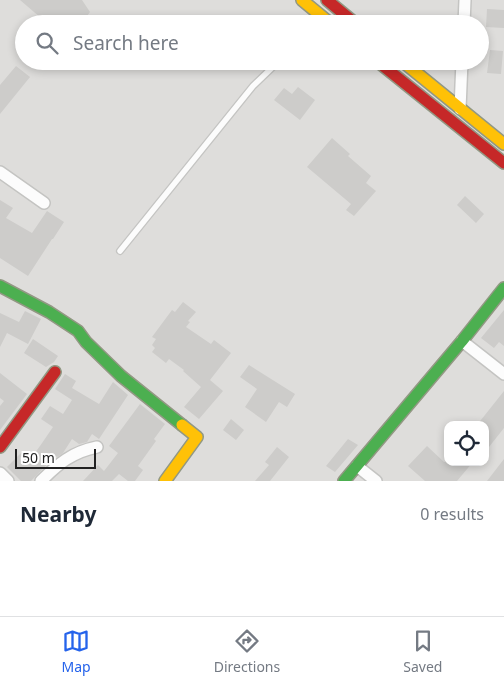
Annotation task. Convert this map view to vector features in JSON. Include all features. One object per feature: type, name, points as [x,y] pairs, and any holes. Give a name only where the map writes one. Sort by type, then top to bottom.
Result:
[{"type":"street","points":[[302,0],[318,15]]},
{"type":"street","points":[[327,0],[345,15]]},
{"type":"street","points":[[464,15],[465,0]]},
{"type":"street","points":[[388,70],[504,163]]},
{"type":"street","points":[[413,70],[504,144]]},
{"type":"street","points":[[460,109],[462,70]]},
{"type":"street","points":[[0,172],[44,203]]},
{"type":"street","points":[[0,286],[49,312],[78,331],[86,342],[121,376],[197,437],[165,481]]},
{"type":"street","points":[[344,481],[504,288]]},
{"type":"street","points":[[462,341],[504,374]]},
{"type":"street","points":[[0,447],[55,372]]},
{"type":"street","points":[[41,481],[59,463],[74,454],[97,447]]},
{"type":"street","points":[[357,466],[376,481]]},
{"type":"street","points":[[0,473],[8,481]]},
{"type":"lane","points":[[120,251],[253,86],[270,70]]},
{"type":"shaded area","points":[[0,0],[504,0],[504,481],[0,481]]},
{"type":"building","points":[[20,0],[82,0],[90,12],[88,15],[38,15]]},
{"type":"building","points":[[487,9],[504,10],[504,28],[489,27],[489,15],[487,15]]},
{"type":"building","points":[[490,50],[503,51],[501,74],[487,73],[489,70]]},
{"type":"building","points":[[15,67],[15,70],[21,70],[30,77],[0,114],[0,85]]},
{"type":"building","points":[[298,87],[315,100],[300,120],[274,100],[284,88],[292,94]]},
{"type":"building","points":[[332,138],[350,154],[348,156],[371,176],[366,183],[376,191],[354,216],[346,210],[351,204],[307,167]]},
{"type":"building","points":[[465,196],[484,214],[476,223],[457,205]]},
{"type":"building","points":[[0,200],[13,208],[6,218],[32,233],[47,211],[64,222],[28,276],[0,258]]},
{"type":"building","points":[[183,302],[196,312],[188,321],[190,322],[186,327],[211,344],[214,340],[231,353],[210,380],[223,391],[199,419],[184,407],[201,387],[184,370],[169,359],[166,363],[152,352],[155,348],[152,345],[156,339],[152,337],[172,310],[175,312]]},
{"type":"building","points":[[504,310],[504,346],[499,342],[494,348],[481,338]]},
{"type":"building","points":[[25,311],[41,319],[28,344],[7,333],[0,347],[0,313],[19,322]]},
{"type":"building","points":[[33,339],[58,356],[54,362],[46,367],[24,353]]},
{"type":"building","points":[[249,365],[295,394],[287,407],[279,402],[266,422],[245,407],[257,389],[240,377]]},
{"type":"building","points":[[0,373],[27,394],[0,430],[0,406],[4,401],[0,398]]},
{"type":"building","points":[[65,374],[76,381],[72,388],[99,404],[113,382],[128,395],[99,439],[92,434],[87,442],[79,444],[72,439],[63,453],[57,457],[55,456],[31,481],[21,481],[7,467],[23,451],[31,458],[40,446],[53,427],[41,419],[50,406],[63,414],[72,400],[55,389]]},
{"type":"building","points":[[504,391],[504,428],[489,447],[489,421],[480,421]]},
{"type":"building","points":[[140,404],[165,424],[154,439],[156,441],[138,466],[143,470],[135,481],[128,481],[119,474],[112,481],[83,481],[98,465],[104,471],[118,453],[109,446]]},
{"type":"building","points":[[231,419],[244,430],[236,440],[223,430]]},
{"type":"building","points":[[348,439],[358,445],[335,472],[326,466]]},
{"type":"building","points":[[427,446],[444,462],[444,466],[470,466],[457,481],[425,481],[408,466]]},
{"type":"building","points":[[277,447],[289,457],[270,481],[255,481],[269,465],[265,462]]},
{"type":"building","points":[[504,459],[504,481],[487,481]]},
{"type":"traffic: fast","points":[[0,286],[49,312],[78,331],[86,342],[121,376],[182,425]]},
{"type":"traffic: fast","points":[[344,481],[504,288]]},
{"type":"traffic: slow","points":[[302,0],[320,15]]},
{"type":"traffic: slow","points":[[413,70],[504,144]]},
{"type":"traffic: slow","points":[[165,481],[197,437],[182,425]]},
{"type":"traffic: jam","points":[[327,0],[345,15]]},
{"type":"traffic: jam","points":[[388,70],[504,163]]},
{"type":"traffic: jam","points":[[0,447],[55,372]]}]
